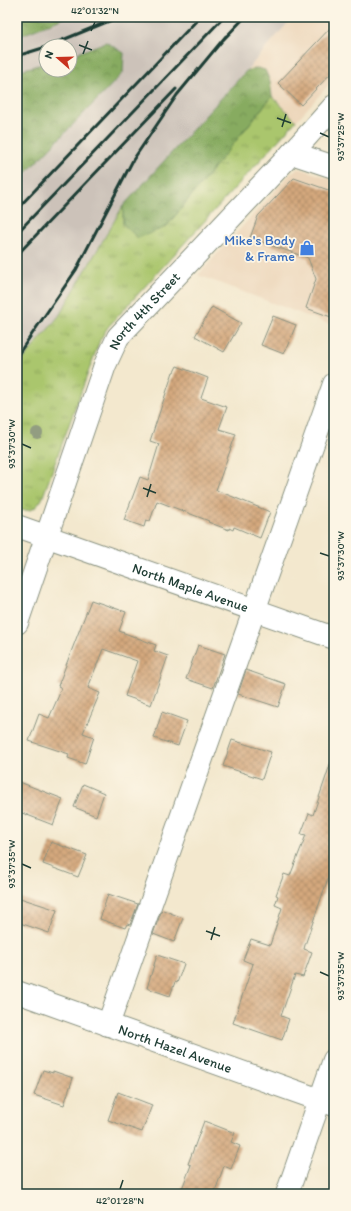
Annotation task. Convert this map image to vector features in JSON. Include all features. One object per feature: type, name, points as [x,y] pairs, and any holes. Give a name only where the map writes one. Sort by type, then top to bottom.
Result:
[{"type":"street","name":"North 4th Street","points":[[17,623],[105,365],[118,337],[292,153],[334,106]]},
{"type":"street","points":[[292,153],[334,167]]},
{"type":"street","points":[[108,1025],[334,384]]},
{"type":"street","points":[[17,526],[47,536]]},
{"type":"street","name":"North Maple Avenue","points":[[47,536],[334,638]]},
{"type":"street","name":"North Hazel Avenue","points":[[17,992],[327,1103]]},
{"type":"street","points":[[287,1194],[327,1103],[334,1060]]},
{"type":"shaded area","points":[[65,17],[293,17],[123,206],[59,316],[17,367],[17,182],[123,73],[106,43],[78,53],[78,38],[38,38],[38,65],[17,71],[17,37]]},
{"type":"shaded area","points":[[293,17],[334,17],[334,79],[296,121],[246,71]]},
{"type":"shaded area","points":[[297,169],[334,180],[334,326],[198,275],[292,172]]},
{"type":"green space","points":[[17,17],[66,17],[17,37]]},
{"type":"green space","points":[[106,42],[124,53],[123,73],[17,182],[17,71],[38,65],[38,78],[78,78],[78,53]]},
{"type":"green space","points":[[257,68],[265,70],[270,81],[272,96],[166,227],[138,238],[123,224],[123,206],[246,71]]},
{"type":"green space","points":[[272,96],[296,121],[108,327],[100,340],[42,499],[37,506],[32,509],[17,510],[17,367],[59,316],[123,206],[123,224],[166,227]]},
{"type":"building","points":[[334,24],[334,70],[301,105],[278,83]]},
{"type":"building","name":"Mike's Body & Frame","points":[[294,178],[334,192],[334,318],[306,308],[316,279],[308,258],[250,238],[258,216]]},
{"type":"building","points":[[212,307],[241,323],[224,352],[195,336]]},
{"type":"building","points":[[273,316],[296,325],[284,354],[261,345]]},
{"type":"building","points":[[177,366],[208,378],[201,398],[227,407],[219,429],[236,434],[216,490],[270,512],[260,538],[234,527],[233,530],[229,528],[229,530],[157,501],[150,521],[146,520],[144,527],[124,520],[140,477],[148,480],[159,444],[150,441],[173,372]]},
{"type":"building","points":[[91,600],[126,612],[119,631],[156,645],[154,651],[168,656],[151,705],[125,696],[137,661],[103,649],[88,688],[100,693],[83,733],[94,737],[85,764],[68,758],[69,754],[29,741],[39,714],[49,718],[62,688],[58,686]]},
{"type":"building","points":[[198,645],[225,654],[213,688],[186,679]]},
{"type":"building","points":[[246,670],[286,684],[278,707],[238,694]]},
{"type":"building","points":[[162,712],[187,721],[178,746],[154,738]]},
{"type":"building","points":[[232,740],[271,752],[262,779],[223,766]]},
{"type":"building","points":[[331,762],[334,763],[334,861],[304,949],[312,952],[303,977],[295,975],[281,1016],[289,1019],[282,1040],[233,1023],[253,964],[243,960],[251,939],[270,945],[282,908],[275,905],[278,896],[276,895],[284,874],[290,876],[306,835],[301,834],[309,813],[313,815]]},
{"type":"building","points":[[17,781],[63,799],[53,825],[17,811]]},
{"type":"building","points":[[83,784],[104,793],[96,816],[74,807]]},
{"type":"building","points":[[51,842],[87,855],[78,877],[43,864]]},
{"type":"building","points":[[108,894],[138,904],[130,925],[127,924],[125,928],[100,919]]},
{"type":"building","points":[[17,897],[57,910],[49,933],[17,922]]},
{"type":"building","points":[[163,910],[183,918],[174,942],[153,934]]},
{"type":"building","points":[[157,955],[184,964],[177,983],[175,982],[170,996],[147,988]]},
{"type":"building","points":[[43,1070],[53,1073],[53,1071],[73,1078],[64,1105],[34,1095]]},
{"type":"building","points":[[118,1092],[152,1105],[142,1132],[108,1120]]},
{"type":"building","points":[[204,1121],[235,1133],[231,1142],[240,1146],[231,1169],[224,1166],[214,1194],[180,1194],[191,1165],[188,1164]]},
{"type":"railway","points":[[68,38],[119,17]]},
{"type":"railway","points":[[17,209],[200,17]]},
{"type":"railway","points":[[17,233],[224,17]]},
{"type":"railway","points":[[223,40],[245,17]]},
{"type":"railway","points":[[17,356],[76,270],[133,160],[177,95],[226,36]]},
{"type":"railway","points":[[17,56],[38,49]]},
{"type":"railway","points":[[17,255],[176,89]]},
{"type":"place","name":"Mike's Body & Frame","points":[[307,248]]}]
